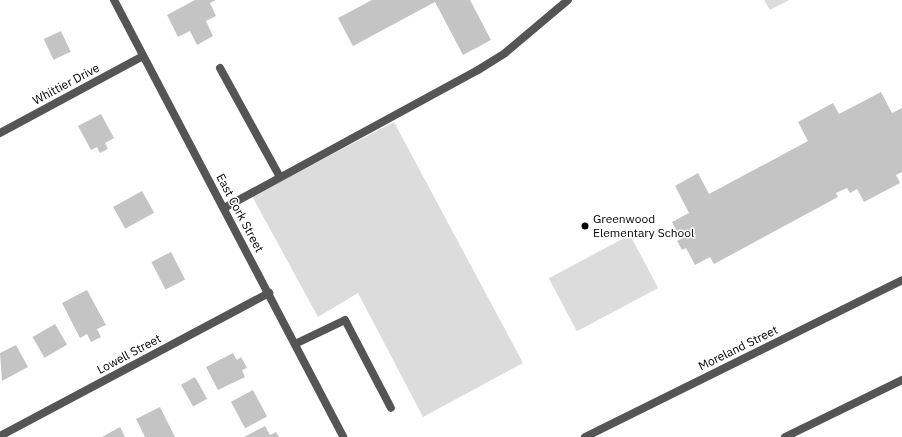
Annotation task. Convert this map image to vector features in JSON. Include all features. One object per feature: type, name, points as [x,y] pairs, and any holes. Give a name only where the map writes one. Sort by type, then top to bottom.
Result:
[{"type":"street","name":"East Cork Street","points":[[114,0],[269,293],[343,437]]},
{"type":"street","points":[[224,208],[478,70],[505,53],[568,0]]},
{"type":"street","name":"Whittier Drive","points":[[0,133],[143,56]]},
{"type":"street","points":[[220,68],[280,177]]},
{"type":"street","name":"Moreland Street","points":[[585,437],[902,281]]},
{"type":"street","name":"Lowell Street","points":[[0,436],[269,293]]},
{"type":"street","points":[[295,344],[345,320],[391,408]]},
{"type":"street","points":[[785,437],[902,380]]},
{"type":"shaded area","points":[[764,0],[789,0],[770,10]]},
{"type":"shaded area","points":[[394,122],[523,363],[423,417],[358,293],[318,317],[252,196]]},
{"type":"shaded area","points":[[630,235],[658,288],[577,331],[549,278]]},
{"type":"building","points":[[195,0],[216,0],[210,3],[216,16],[206,21],[213,36],[197,45],[190,31],[178,37],[167,15]]},
{"type":"building","points":[[372,0],[470,0],[491,40],[463,55],[435,2],[353,46],[338,18]]},
{"type":"building","points":[[61,31],[71,52],[54,60],[44,39]]},
{"type":"building","points":[[881,92],[892,113],[902,108],[902,172],[896,175],[900,183],[864,202],[857,189],[850,193],[847,188],[836,193],[838,197],[714,264],[710,257],[695,265],[686,248],[682,250],[677,241],[681,239],[672,222],[689,213],[675,186],[698,173],[709,194],[808,141],[798,122],[833,103],[839,114]]},
{"type":"building","points":[[101,114],[114,138],[105,143],[108,149],[100,153],[97,147],[91,150],[78,126]]},
{"type":"building","points":[[142,191],[154,213],[125,229],[113,207]]},
{"type":"building","points":[[171,252],[185,280],[165,290],[151,262]]},
{"type":"building","points":[[87,290],[106,325],[97,329],[101,337],[91,342],[87,334],[80,338],[62,303]]},
{"type":"building","points":[[55,324],[67,345],[44,358],[32,337]]},
{"type":"building","points":[[16,345],[28,367],[2,381],[0,353]]},
{"type":"building","points":[[233,353],[237,360],[241,357],[247,368],[242,370],[245,377],[218,390],[206,367]]},
{"type":"building","points":[[195,377],[207,399],[193,407],[181,385]]},
{"type":"building","points":[[253,390],[267,416],[245,428],[231,402]]},
{"type":"building","points":[[160,407],[175,437],[145,437],[136,419]]},
{"type":"building","points":[[265,426],[270,435],[276,432],[279,437],[244,437]]},
{"type":"building","points":[[120,427],[125,437],[102,437]]},
{"type":"place","name":"Greenwood Elementary School","points":[[585,226]]}]
